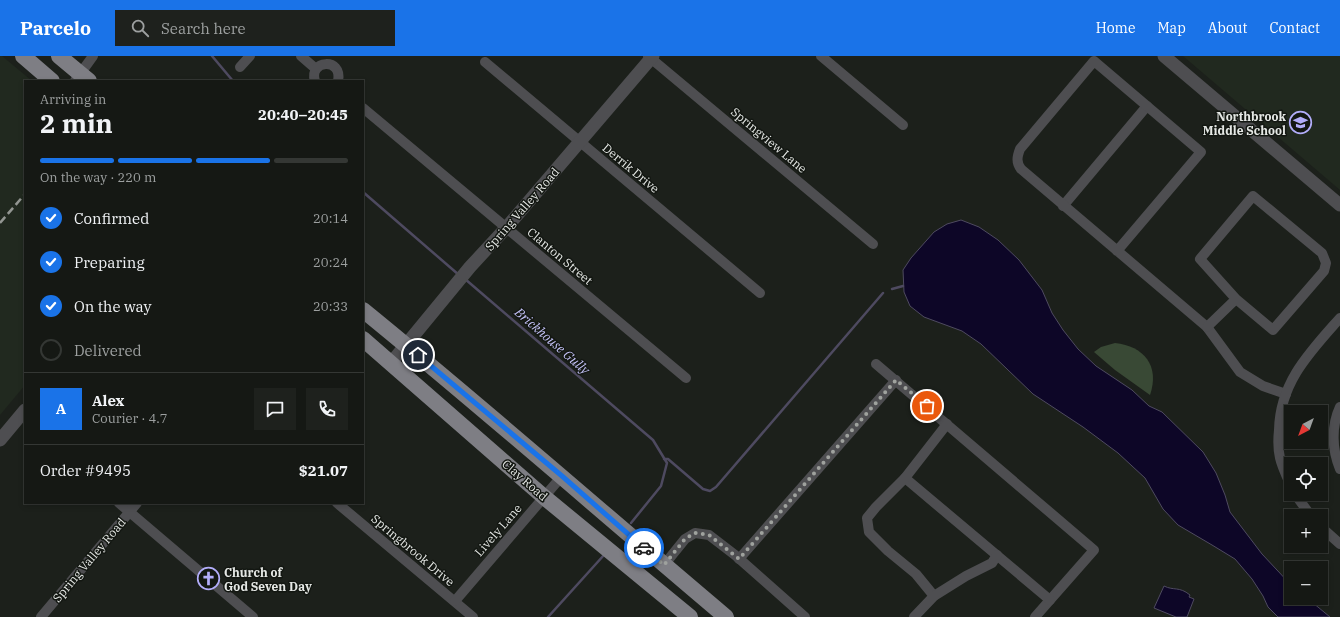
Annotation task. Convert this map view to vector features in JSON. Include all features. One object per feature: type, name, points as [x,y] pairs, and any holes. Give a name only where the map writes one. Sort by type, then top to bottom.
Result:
[{"type":"main road","points":[[23,56],[51,80]]},
{"type":"main road","points":[[59,56],[81,78]]},
{"type":"main road","points":[[364,311],[562,476],[726,617]]},
{"type":"main road","name":"Clay Road","points":[[364,341],[392,363],[544,497],[690,617]]},
{"type":"street","points":[[81,78],[93,56]]},
{"type":"street","points":[[240,67],[250,56]]},
{"type":"street","points":[[300,56],[316,69]]},
{"type":"street","points":[[821,56],[903,125]]},
{"type":"street","points":[[1164,56],[1340,205]]},
{"type":"street","name":"Spring Valley Road","points":[[392,363],[470,267],[506,228],[651,57]]},
{"type":"street","name":"Springview Lane","points":[[651,57],[874,244]]},
{"type":"street","name":"Derrik Drive","points":[[485,62],[760,293]]},
{"type":"street","points":[[1117,251],[1201,152],[1094,62],[1020,149],[1017,156],[1018,164],[1021,169],[1063,206],[1207,327],[1240,372],[1263,386],[1286,394]]},
{"type":"street","points":[[315,80],[314,73],[316,69],[320,65],[325,64],[335,66],[338,70],[338,80]]},
{"type":"street","points":[[1063,206],[1148,106]]},
{"type":"street","name":"Clanton Street","points":[[364,109],[686,378]]},
{"type":"street","points":[[1254,196],[1322,253],[1326,263],[1324,271],[1272,330],[1236,299],[1200,259],[1254,196]]},
{"type":"street","points":[[1207,327],[1236,299]]},
{"type":"street","points":[[1284,468],[1280,458],[1278,440],[1279,417],[1286,394],[1296,371],[1308,353],[1340,318]]},
{"type":"street","points":[[876,364],[1094,550],[1035,617]]},
{"type":"street","points":[[739,559],[896,380]]},
{"type":"street","points":[[1340,407],[1334,426],[1333,441],[1340,469]]},
{"type":"street","points":[[0,440],[23,418]]},
{"type":"street","points":[[934,596],[916,574],[869,532],[867,518],[905,478],[947,424]]},
{"type":"street","name":"Lively Lane","points":[[455,601],[562,476]]},
{"type":"street","points":[[905,478],[1050,600]]},
{"type":"street","points":[[121,504],[253,617]]},
{"type":"street","name":"Spring Valley Road","points":[[41,617],[136,504]]},
{"type":"street","name":"Springbrook Drive","points":[[338,504],[473,617]]},
{"type":"street","points":[[664,565],[685,539],[695,533],[709,535],[739,559],[805,617]]},
{"type":"street","points":[[1328,533],[1340,544]]},
{"type":"street","points":[[914,617],[934,596],[966,576],[992,563],[997,556]]},
{"type":"shaded area","points":[[0,56],[2,56],[31,80],[24,80],[24,386],[0,415]]},
{"type":"shaded area","name":"Northbrook Middle School","points":[[1183,56],[1340,56],[1340,190]]},
{"type":"shaded area","points":[[961,220],[979,227],[998,240],[1019,260],[1042,290],[1052,313],[1078,349],[1096,366],[1132,390],[1149,406],[1162,412],[1203,452],[1216,473],[1230,512],[1262,554],[1284,578],[1284,605],[1315,605],[1330,617],[1278,617],[1268,607],[1252,579],[1235,559],[1178,525],[1163,509],[1145,478],[1118,453],[1083,427],[1033,394],[981,344],[962,331],[924,317],[910,306],[904,292],[903,270],[911,258],[934,232],[947,224]]},
{"type":"shaded area","points":[[1164,586],[1183,590],[1190,595],[1189,597],[1194,599],[1187,617],[1176,617],[1154,608]]},
{"type":"green space","points":[[1115,343],[1134,348],[1147,359],[1153,375],[1153,385],[1150,395],[1115,370],[1094,352],[1101,347]]},
{"type":"waterway","name":"Brickhouse Gully","points":[[212,56],[232,80]]},
{"type":"waterway","name":"Brickhouse Gully","points":[[364,193],[459,275]]},
{"type":"waterway","name":"Brickhouse Gully","points":[[465,279],[653,440],[667,463],[661,486],[631,523]]},
{"type":"waterway","points":[[892,289],[903,286]]},
{"type":"waterway","points":[[664,459],[668,459],[703,489],[710,491],[716,487],[883,293]]},
{"type":"waterway","name":"Brickhouse Gully","points":[[548,617],[604,555]]},
{"type":"railway","points":[[0,223],[24,195]]},
{"type":"way so far","points":[[644,548],[664,565],[685,539],[695,533],[709,535],[739,559],[896,380],[927,406]]},
{"type":"place","name":"Northbrook Middle School","points":[[1301,123]]},
{"type":"place","name":"Church of God Seven Day","points":[[208,579]]},
{"type":"route","points":[[418,355],[562,476],[644,548]]}]
